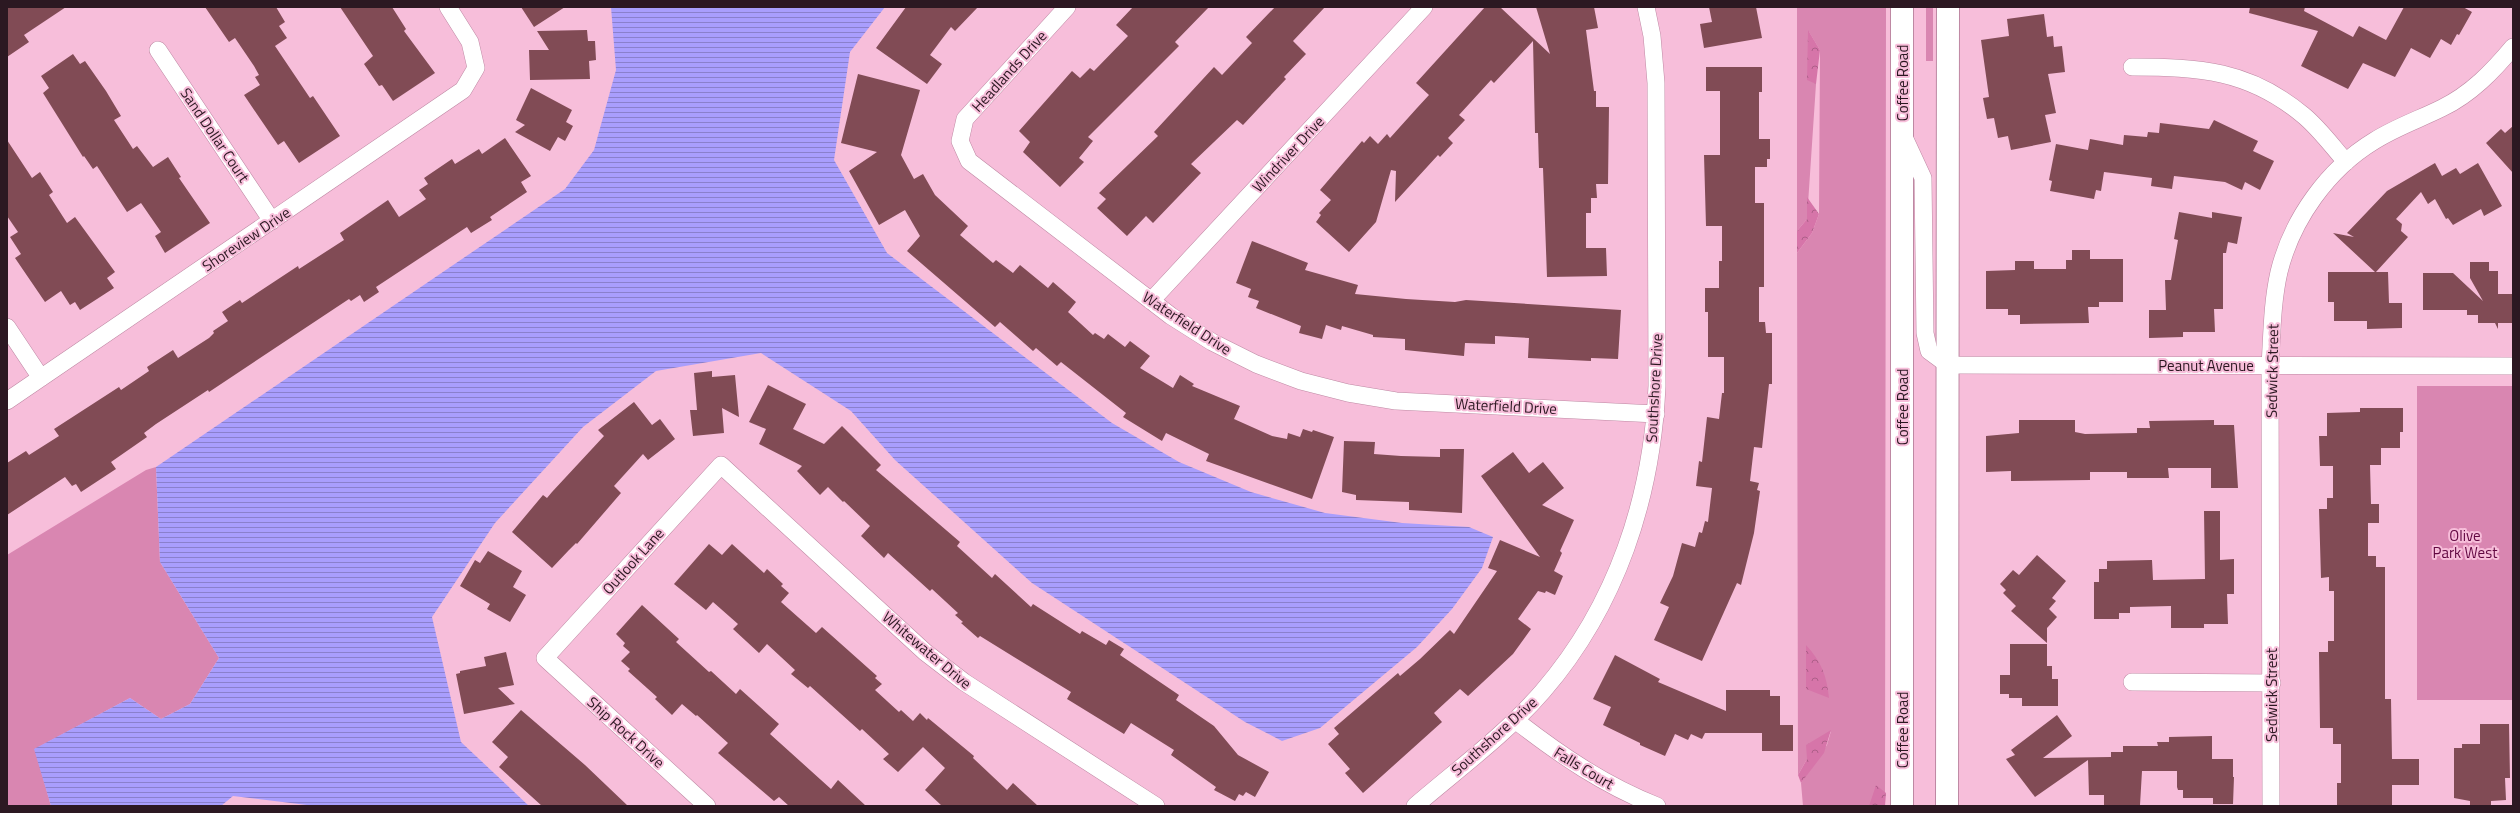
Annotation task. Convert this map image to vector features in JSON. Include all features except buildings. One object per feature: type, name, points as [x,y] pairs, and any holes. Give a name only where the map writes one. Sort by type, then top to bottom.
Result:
[{"type":"main road","name":"Coffee Road","points":[[1902,7],[1902,806]]},
{"type":"main road","points":[[1947,806],[1948,7]]},
{"type":"street","name":"Shoreview Drive","points":[[7,401],[463,90],[476,68],[470,42],[448,7]]},
{"type":"street","name":"Headlands Drive","points":[[960,141],[965,119],[1067,7]]},
{"type":"street","name":"Windriver Drive","points":[[1151,301],[1424,7]]},
{"type":"street","name":"Southshore Drive","points":[[1415,806],[1515,720],[1543,691],[1573,652],[1599,610],[1620,566],[1635,528],[1647,480],[1656,414],[1656,83],[1652,36],[1646,7]]},
{"type":"street","name":"Sedwick Street","points":[[2271,806],[2272,683],[2270,366],[2274,306],[2280,272],[2289,243],[2304,212],[2324,184],[2346,162],[2374,141],[2443,107],[2468,92],[2494,70],[2513,47]]},
{"type":"street","name":"Sand Dollar Court","points":[[158,50],[272,220]]},
{"type":"street","points":[[2132,67],[2186,67],[2218,72],[2249,81],[2278,96],[2304,116],[2346,162]]},
{"type":"street","points":[[1902,133],[1923,178],[1924,333],[1929,351],[1948,365]]},
{"type":"street","name":"Waterfield Drive","points":[[960,141],[969,161],[1151,301],[1212,342],[1256,364],[1301,381],[1348,393],[1396,401],[1656,414]]},
{"type":"street","points":[[7,328],[41,378]]},
{"type":"street","name":"Peanut Avenue","points":[[1948,365],[2513,366]]},
{"type":"street","name":"Outlook Lane","points":[[545,658],[721,465]]},
{"type":"street","name":"Whitewater Drive","points":[[721,465],[925,652],[964,682],[1156,806]]},
{"type":"street","name":"Ship Rock Drive","points":[[545,658],[707,806]]},
{"type":"street","points":[[2132,682],[2272,683]]},
{"type":"street","name":"Falls Court","points":[[1515,720],[1554,751],[1596,777],[1632,796],[1658,806]]},
{"type":"green space","points":[[1797,7],[1886,7],[1885,806],[1803,806],[1801,783],[1827,745],[1831,731],[1807,759],[1798,775],[1797,253],[1812,233],[1819,214],[1820,50],[1809,32],[1812,81],[1816,84],[1807,219],[1797,231]]},
{"type":"green space","points":[[1926,7],[1933,7],[1933,61],[1926,61]]},
{"type":"green space","points":[[1808,30],[1820,50],[1816,84],[1807,80]]},
{"type":"green space","points":[[1807,197],[1819,214],[1812,233],[1797,253],[1797,231],[1807,219]]},
{"type":"green space","name":"Olive Park West","points":[[2417,386],[2513,386],[2513,700],[2417,700]]},
{"type":"green space","points":[[156,467],[160,562],[219,658],[190,704],[161,719],[130,698],[35,749],[51,806],[7,806],[7,555],[146,470]]},
{"type":"green space","points":[[1806,645],[1816,657],[1822,669],[1827,683],[1829,698],[1806,689]]},
{"type":"green space","points":[[1831,730],[1824,753],[1801,783],[1798,775],[1807,759],[1806,745]]},
{"type":"green space","points":[[1876,785],[1886,793],[1885,806],[1869,806]]},
{"type":"shaded area","points":[[611,7],[885,7],[850,52],[834,160],[887,253],[1112,423],[1179,462],[1251,492],[1325,513],[1402,523],[1469,527],[1493,537],[1482,568],[1452,609],[1417,647],[1320,728],[1282,741],[1245,722],[1032,583],[895,460],[851,411],[761,353],[656,371],[583,427],[495,523],[432,617],[461,742],[529,806],[315,806],[233,796],[221,806],[51,806],[34,749],[130,698],[161,719],[190,704],[219,658],[160,562],[156,467],[565,189],[594,150],[616,70]]}]
